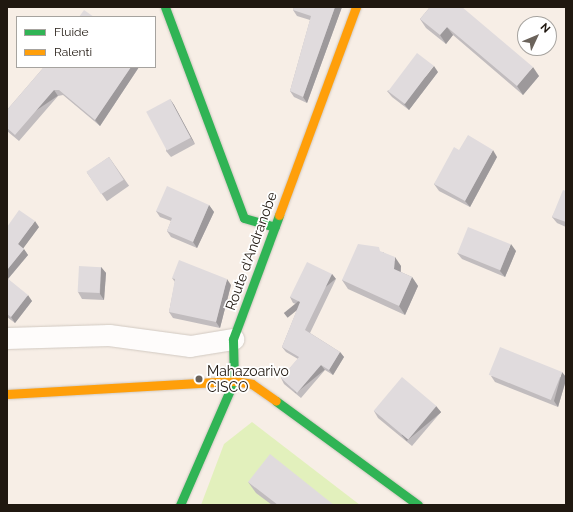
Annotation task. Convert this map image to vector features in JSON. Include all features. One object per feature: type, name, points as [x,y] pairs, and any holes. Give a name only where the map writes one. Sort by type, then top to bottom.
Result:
[{"type":"street","points":[[165,7],[244,218],[275,227]]},
{"type":"street","name":"Route d'Andranobe","points":[[180,505],[234,381],[233,339],[356,7]]},
{"type":"street","points":[[7,338],[109,335],[190,346],[233,339]]},
{"type":"street","points":[[7,394],[234,381],[252,384],[268,394],[418,505]]},
{"type":"green space","points":[[252,422],[360,505],[201,505],[224,444]]},
{"type":"building","points":[[294,7],[335,7],[303,97],[290,91],[311,16],[293,10]]},
{"type":"building","points":[[430,7],[462,7],[517,53],[517,56],[520,56],[533,67],[517,86],[447,27],[440,35],[420,19]]},
{"type":"building","points":[[84,10],[93,16],[80,16]]},
{"type":"building","points":[[417,53],[434,66],[405,104],[388,91]]},
{"type":"building","points":[[43,68],[130,68],[95,120],[59,90],[54,90],[15,135],[7,128],[7,110]]},
{"type":"building","points":[[170,99],[191,138],[167,151],[146,112]]},
{"type":"building","points":[[468,135],[493,150],[465,201],[434,184],[454,147],[459,150]]},
{"type":"building","points":[[109,157],[124,180],[101,194],[86,172]]},
{"type":"building","points":[[167,186],[209,205],[193,242],[167,231],[172,218],[156,211]]},
{"type":"building","points":[[563,190],[566,191],[566,222],[552,217]]},
{"type":"building","points":[[19,210],[35,221],[18,244],[24,249],[7,270],[7,227]]},
{"type":"building","points":[[468,227],[511,244],[500,270],[458,253]]},
{"type":"building","points":[[358,244],[379,247],[380,251],[395,257],[394,269],[412,277],[399,306],[342,280]]},
{"type":"building","points":[[179,260],[227,279],[216,322],[169,312],[175,279],[172,278]]},
{"type":"building","points":[[307,262],[332,274],[305,330],[340,352],[329,370],[321,365],[297,393],[281,378],[299,357],[282,347],[300,302],[290,297]]},
{"type":"building","points":[[79,266],[101,267],[100,293],[78,292]]},
{"type":"building","points":[[7,278],[28,295],[11,317],[7,314]]},
{"type":"building","points":[[500,347],[562,372],[551,400],[489,375]]},
{"type":"building","points":[[402,377],[436,406],[408,440],[374,411]]},
{"type":"building","points":[[270,454],[334,505],[278,505],[248,482]]},
{"type":"traffic: fast","points":[[165,7],[244,218],[275,227]]},
{"type":"traffic: fast","points":[[180,505],[234,381],[233,339],[279,215]]},
{"type":"traffic: fast","points":[[276,401],[418,505]]},
{"type":"traffic: slow","points":[[279,215],[356,7]]},
{"type":"traffic: slow","points":[[7,394],[234,381],[252,384],[276,401]]},
{"type":"place","name":"Mahazoarivo CISCO","points":[[199,379]]}]
